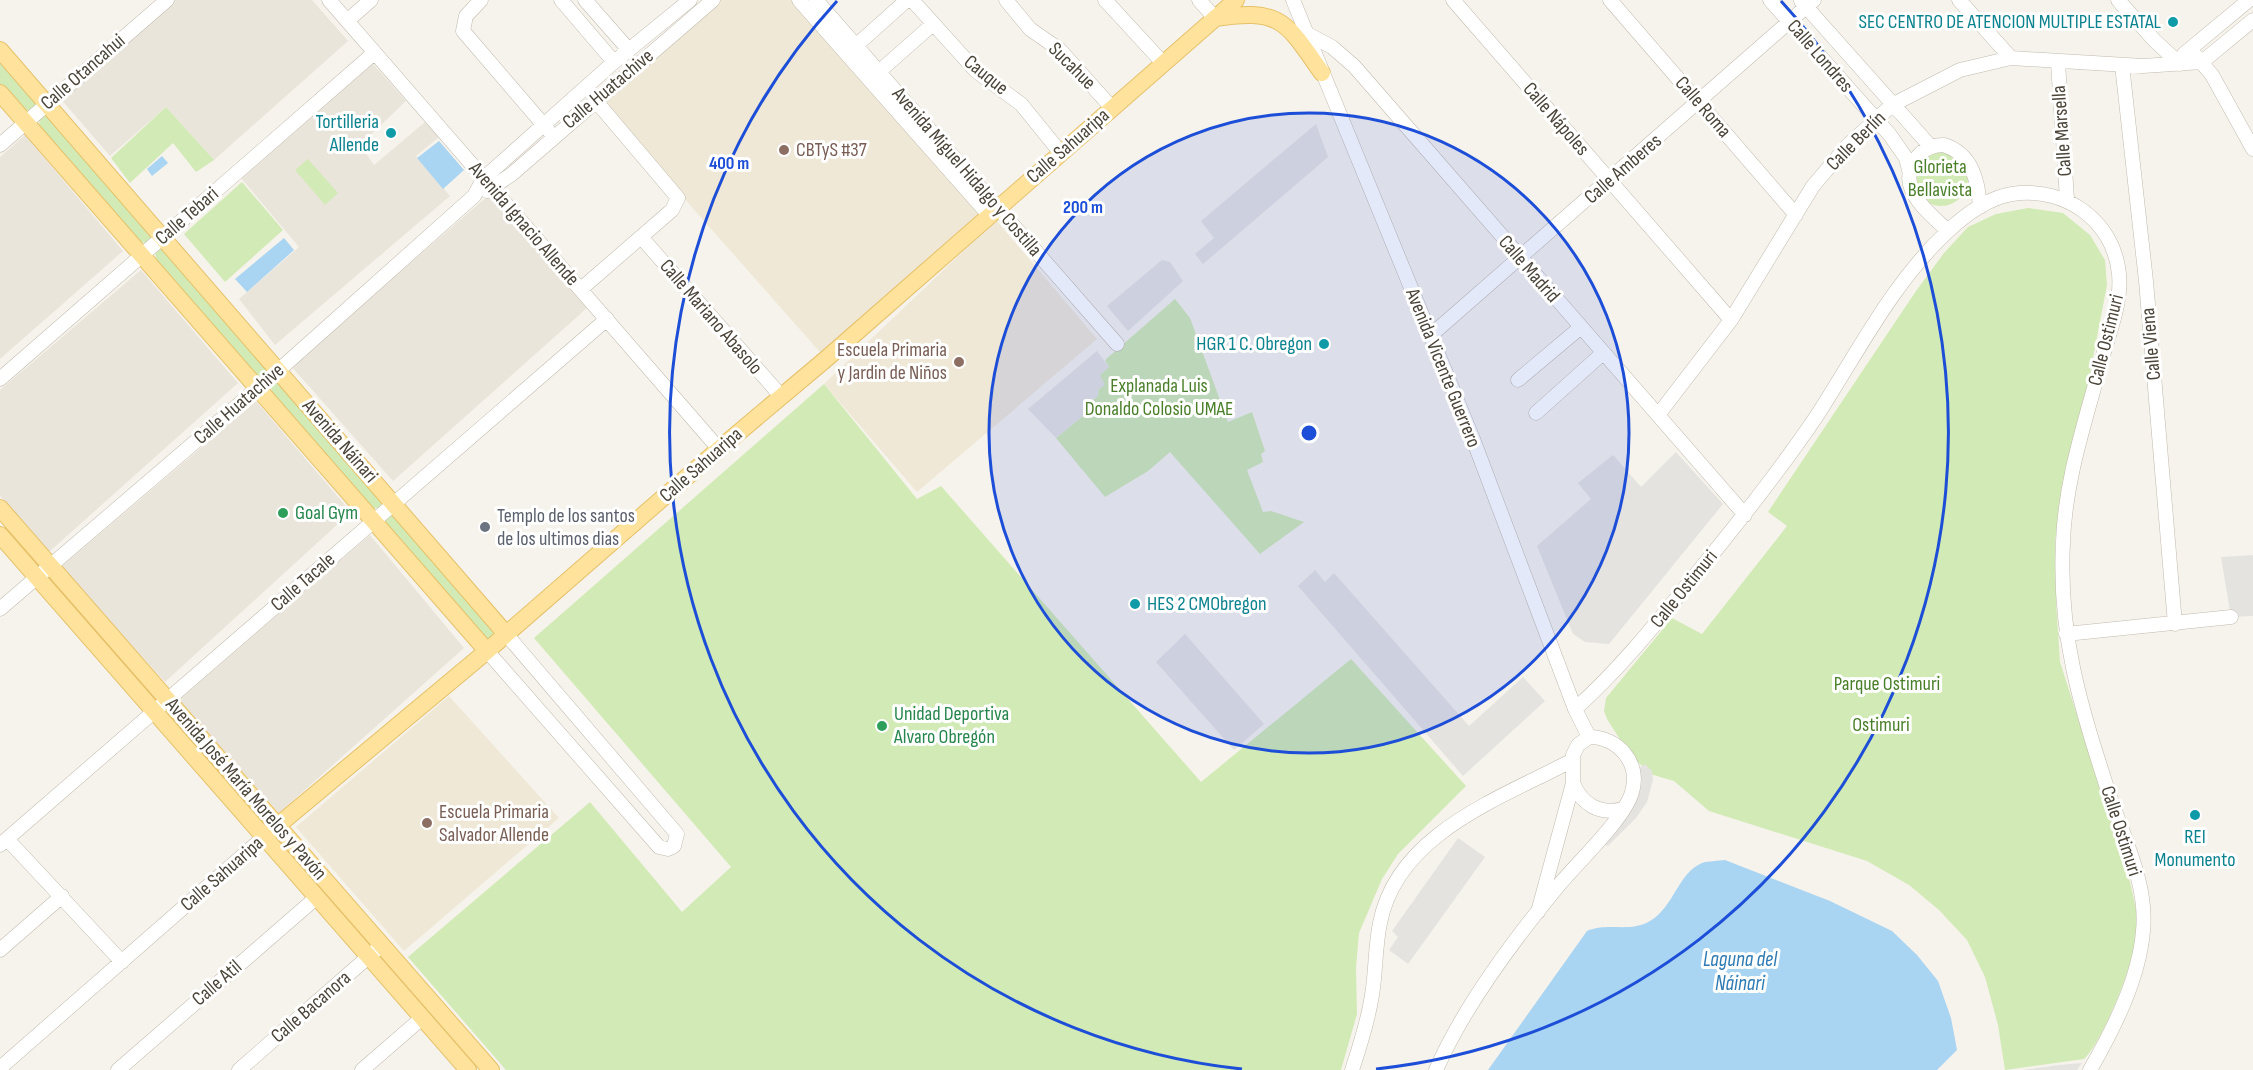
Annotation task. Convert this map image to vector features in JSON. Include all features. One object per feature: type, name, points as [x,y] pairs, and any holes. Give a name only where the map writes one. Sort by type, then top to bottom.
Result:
[{"type":"main road","name":"Calle Sahuaripa","points":[[264,837],[487,651],[719,449],[826,360],[1060,152],[1236,0]]},
{"type":"main road","points":[[1215,18],[1242,14],[1271,18],[1290,31],[1322,73]]},
{"type":"main road","name":"Avenida Náinari","points":[[0,50],[506,633]]},
{"type":"main road","name":"Avenida Náinari","points":[[0,93],[487,651]]},
{"type":"main road","name":"Avenida José María Morelos y Pavón","points":[[0,508],[487,1068]]},
{"type":"main road","name":"Avenida José María Morelos y Pavón","points":[[0,535],[468,1070]]},
{"type":"street","name":"Calle Otancahui","points":[[0,145],[167,0]]},
{"type":"street","name":"Avenida Ignacio Allende","points":[[329,0],[719,449]]},
{"type":"street","points":[[346,21],[371,0]]},
{"type":"street","points":[[481,0],[466,16],[463,31],[554,136]]},
{"type":"street","points":[[561,0],[614,62]]},
{"type":"street","points":[[585,0],[629,50]]},
{"type":"street","name":"Calle Huatachive","points":[[489,184],[543,125],[614,62],[690,0]]},
{"type":"street","name":"Calle Huatachive","points":[[0,609],[279,370],[474,196],[554,136],[713,0]]},
{"type":"street","name":"Avenida Miguel Hidalgo y Costilla","points":[[799,0],[851,50],[994,211],[1117,344]]},
{"type":"street","name":"Avenida Miguel Hidalgo y Costilla","points":[[816,0],[851,50]]},
{"type":"street","points":[[851,50],[907,0]]},
{"type":"street","name":"Cauque","points":[[912,0],[976,71],[1021,104],[1060,152]]},
{"type":"street","name":"Sucahue","points":[[1006,0],[1030,29],[1060,50],[1112,108]]},
{"type":"street","points":[[1105,0],[1163,63]]},
{"type":"street","points":[[1198,0],[1215,18]]},
{"type":"street","name":"Avenida Vicente Guerrero","points":[[1293,0],[1473,439],[1575,709],[1588,737]]},
{"type":"street","name":"Calle Nápoles","points":[[1453,0],[1731,320]]},
{"type":"street","name":"Calle Roma","points":[[1610,0],[1796,215]]},
{"type":"street","name":"Calle Londres","points":[[1770,0],[1899,147],[1910,171],[1909,180],[1919,204],[1948,231]]},
{"type":"street","points":[[1959,0],[2011,58]]},
{"type":"street","points":[[2118,0],[2175,63],[2249,0]]},
{"type":"street","name":"Calle Amberes","points":[[1430,336],[1699,102],[1789,22],[1806,2]]},
{"type":"street","name":"Calle Londres","points":[[1806,2],[1892,105],[1932,147]]},
{"type":"street","points":[[2202,62],[2253,20]]},
{"type":"street","points":[[874,76],[933,24]]},
{"type":"street","name":"Calle Madrid","points":[[1306,33],[1332,46],[1354,66],[1745,515]]},
{"type":"street","points":[[2191,50],[2202,62],[2253,149]]},
{"type":"street","name":"Calle Tebari","points":[[0,379],[374,53]]},
{"type":"street","name":"Calle Berlín","points":[[1658,415],[1731,320],[1827,168],[1892,105],[1960,70],[2011,58],[2058,63],[2122,65],[2202,62]]},
{"type":"street","name":"Calle Marsella","points":[[2058,63],[2067,200]]},
{"type":"street","name":"Calle Viena","points":[[2122,65],[2146,281],[2175,624]]},
{"type":"street","points":[[581,289],[672,210],[678,198],[595,100]]},
{"type":"street","points":[[1910,171],[1921,153],[1932,147],[1951,148],[1968,161],[1976,180],[1980,207]]},
{"type":"street","name":"Calle Ostimuri","points":[[1575,709],[1630,656],[1745,515],[1815,418],[1903,283],[1948,231],[1980,207],[2009,195],[2023,193],[2067,200],[2089,215],[2103,230],[2117,262],[2120,278],[2115,309],[2066,502],[2062,553],[2066,634],[2081,707],[2135,872],[2144,915],[2138,960],[2130,984],[2090,1070]]},
{"type":"street","name":"Calle Mariano Abasolo","points":[[641,237],[781,396]]},
{"type":"street","points":[[2120,278],[2146,281]]},
{"type":"street","name":"Calle Tacale","points":[[4,842],[607,320]]},
{"type":"street","points":[[1518,380],[1581,327]]},
{"type":"street","points":[[1536,413],[1603,353]]},
{"type":"street","points":[[2066,634],[2231,617]]},
{"type":"street","name":"Avenida Náinari","points":[[487,651],[659,847],[668,849],[674,846],[677,834],[506,633]]},
{"type":"street","points":[[1436,1070],[1466,1013],[1538,912],[1623,809],[1634,786],[1630,761],[1612,742],[1588,737],[1578,745],[1571,761],[1573,783],[1538,912]]},
{"type":"street","points":[[1352,1070],[1368,1018],[1380,920],[1395,881],[1407,864],[1430,841],[1453,825],[1571,761]]},
{"type":"street","points":[[1573,783],[1580,797],[1593,807],[1608,811],[1623,809]]},
{"type":"street","name":"Calle Sahuaripa","points":[[0,1068],[264,837]]},
{"type":"street","points":[[4,842],[62,896],[122,962]]},
{"type":"street","points":[[0,950],[62,896]]},
{"type":"street","name":"Calle Atil","points":[[118,1070],[317,897]]},
{"type":"street","name":"Calle Bacanora","points":[[239,1070],[382,945]]},
{"type":"street","points":[[362,1070],[422,1018]]},
{"type":"shaded area","points":[[172,0],[312,0],[348,41],[214,160],[166,107],[110,156],[60,98]]},
{"type":"shaded area","name":"CBTyS #37","points":[[720,0],[797,0],[996,208],[826,359],[600,103]]},
{"type":"shaded area","points":[[373,64],[406,101],[360,145],[374,165],[425,122],[439,137],[416,156],[450,196],[275,345],[239,299],[299,247],[241,178]]},
{"type":"shaded area","points":[[1316,124],[1328,157],[1203,264],[1195,254],[1214,238],[1201,221]]},
{"type":"shaded area","points":[[25,135],[123,251],[0,359],[0,157]]},
{"type":"shaded area","points":[[489,195],[587,308],[393,481],[291,366]]},
{"type":"shaded area","name":"Escuela Primaria y Jardin de Niños","points":[[996,220],[1097,339],[917,492],[824,384]]},
{"type":"shaded area","points":[[1162,260],[1170,262],[1183,281],[1128,331],[1107,306]]},
{"type":"shaded area","points":[[141,270],[238,383],[49,552],[0,496],[0,390]]},
{"type":"shaded area","points":[[1097,351],[1109,367],[1100,375],[1105,385],[1098,390],[1098,396],[1086,405],[1084,415],[1056,438],[1028,409]]},
{"type":"shaded area","points":[[256,401],[351,512],[165,682],[61,567]]},
{"type":"shaded area","points":[[1676,452],[1723,504],[1609,644],[1585,642],[1573,634],[1537,546],[1591,499],[1578,483],[1613,455],[1641,487]]},
{"type":"shaded area","points":[[370,535],[464,648],[279,813],[178,699]]},
{"type":"shaded area","points":[[2253,555],[2253,616],[2231,617],[2221,557]]},
{"type":"shaded area","points":[[1315,570],[1325,582],[1334,573],[1469,726],[1523,677],[1545,701],[1463,776],[1298,586]]},
{"type":"shaded area","points":[[1185,634],[1264,724],[1234,750],[1156,662]]},
{"type":"shaded area","name":"Escuela Primaria Salvador Allende","points":[[449,696],[559,818],[404,951],[296,827]]},
{"type":"shaded area","points":[[1645,764],[1652,771],[1653,780],[1647,802],[1636,818],[1608,846],[1600,843],[1634,803],[1642,782],[1639,768]]},
{"type":"shaded area","points":[[1458,838],[1485,857],[1408,964],[1389,950],[1398,937],[1392,931]]},
{"type":"shaded area","points":[[2082,1063],[2077,1070],[2022,1070],[2059,1065]]},
{"type":"green space","points":[[0,57],[37,102],[37,107],[32,111],[24,110],[0,86]]},
{"type":"green space","points":[[166,107],[214,160],[196,172],[173,143],[130,183],[111,158]]},
{"type":"green space","points":[[46,114],[149,227],[152,239],[147,243],[139,242],[40,130],[39,120]]},
{"type":"green space","name":"Glorieta Bellavista","points":[[1941,152],[1951,154],[1960,160],[1966,169],[1968,179],[1966,189],[1960,198],[1951,204],[1941,206],[1931,204],[1922,198],[1916,189],[1914,179],[1916,169],[1922,160],[1931,154]]},
{"type":"green space","points":[[308,159],[338,193],[325,205],[295,170]]},
{"type":"green space","points":[[242,182],[283,230],[225,282],[184,234]]},
{"type":"green space","name":"Parque Ostimuri","points":[[2028,208],[2063,213],[2090,235],[2105,260],[2107,285],[2084,405],[2063,483],[2055,541],[2056,601],[2060,662],[2128,874],[2135,903],[2137,933],[2125,980],[2109,1018],[2084,1059],[2005,1070],[1998,1025],[1985,977],[1967,940],[1939,910],[1909,885],[1867,861],[1709,811],[1674,781],[1650,774],[1628,752],[1604,711],[1606,698],[1672,618],[1702,634],[1787,526],[1768,512],[1916,291],[1944,253],[1968,227],[1996,214]]},
{"type":"green space","points":[[162,247],[269,372],[264,376],[255,375],[157,263],[155,253]]},
{"type":"green space","name":"Explanada Luis Donaldo Colosio UMAE","points":[[1175,299],[1190,318],[1228,422],[1252,412],[1265,451],[1261,454],[1263,462],[1247,470],[1263,512],[1271,511],[1304,522],[1260,554],[1170,452],[1148,471],[1105,497],[1056,438],[1084,415],[1086,405],[1098,396],[1100,375],[1109,367],[1105,360]]},
{"type":"green space","points":[[278,380],[384,505],[371,508],[272,396],[271,386]]},
{"type":"green space","name":"Unidad Deportiva Alvaro Obregón","points":[[824,384],[917,499],[941,486],[1201,782],[1351,659],[1466,786],[1398,854],[1382,879],[1359,933],[1356,968],[1357,1014],[1341,1070],[506,1070],[408,957],[590,802],[682,912],[731,867],[534,638]]},
{"type":"green space","points":[[392,513],[499,638],[486,640],[386,524],[385,518]]},
{"type":"water","points":[[439,141],[464,170],[443,189],[417,158]]},
{"type":"water","points":[[162,156],[168,163],[152,176],[147,169]]},
{"type":"water","points":[[284,238],[294,250],[247,292],[235,279]]},
{"type":"water","name":"Laguna del Náinari","points":[[1725,860],[1830,901],[1892,931],[1917,955],[1938,981],[1951,1018],[1957,1050],[1937,1070],[1488,1070],[1587,931],[1603,927],[1643,925],[1658,915],[1687,874],[1694,868],[1704,862]]},
{"type":"place","name":"SEC CENTRO DE ATENCION MULTIPLE ESTATAL","points":[[2173,22]]},
{"type":"place","name":"Tortilleria Allende","points":[[391,133]]},
{"type":"place","name":"CBTyS #37","points":[[784,150]]},
{"type":"place","name":"HGR 1 C. Obregon","points":[[1324,344]]},
{"type":"place","name":"Escuela Primaria y Jardin de Niños","points":[[959,362]]},
{"type":"place","name":"Goal Gym","points":[[283,513]]},
{"type":"place","name":"Templo de los santos de los ultimos dias","points":[[485,527]]},
{"type":"place","name":"HES 2 CMObregon","points":[[1135,604]]},
{"type":"place","name":"Unidad Deportiva Alvaro Obregón","points":[[882,726]]},
{"type":"place","name":"REI Monumento","points":[[2195,815]]},
{"type":"place","name":"Escuela Primaria Salvador Allende","points":[[427,823]]},
{"type":"park label","name":"Ostimuri","points":[[1881,725]]}]
